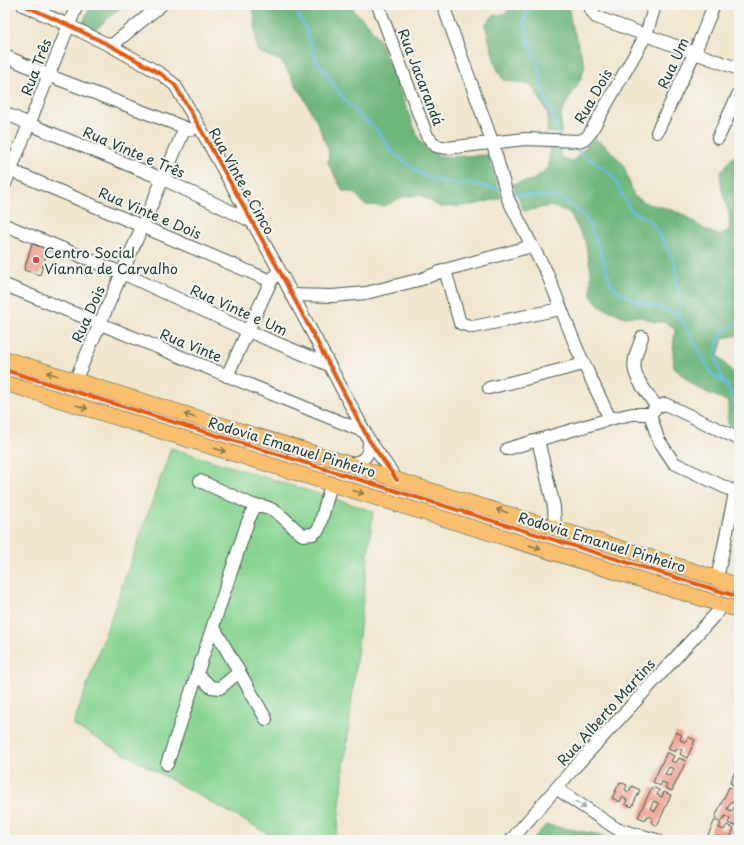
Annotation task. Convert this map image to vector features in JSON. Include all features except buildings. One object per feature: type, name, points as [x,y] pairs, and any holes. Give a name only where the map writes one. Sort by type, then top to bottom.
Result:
[{"type":"main road","name":"Rodovia Emanuel Pinheiro","points":[[5,359],[350,464],[397,480],[555,527],[739,586]]},
{"type":"main road","name":"Rodovia Emanuel Pinheiro","points":[[5,383],[739,610]]},
{"type":"street","name":"Rua Vinte e Cinco","points":[[23,5],[111,46],[161,74],[174,85],[204,135],[279,270],[367,436],[397,480]]},
{"type":"street","name":"Rua Três","points":[[5,184],[8,169],[50,76],[68,25],[77,5]]},
{"type":"street","points":[[111,46],[161,5]]},
{"type":"street","points":[[443,5],[493,144],[508,199],[547,273],[560,309],[610,419]]},
{"type":"street","name":"Rua Dois","points":[[493,144],[525,139],[579,141],[586,138],[646,35],[655,5]]},
{"type":"street","name":"Rua Um","points":[[657,132],[695,52],[714,5]]},
{"type":"street","name":"Rua Jacarandá","points":[[380,6],[427,136],[436,146],[447,148],[493,144]]},
{"type":"street","points":[[591,8],[596,17],[739,69]]},
{"type":"street","points":[[5,56],[50,76],[204,135]]},
{"type":"street","points":[[718,138],[739,93]]},
{"type":"street","name":"Rua Vinte e Três","points":[[5,113],[163,179],[251,221]]},
{"type":"street","name":"Rua Dois","points":[[75,381],[185,128]]},
{"type":"street","name":"Rua Vinte e Dois","points":[[8,169],[143,225],[271,281]]},
{"type":"street","name":"Rua Vinte e Um","points":[[5,225],[122,274],[329,366]]},
{"type":"street","points":[[291,295],[332,296],[366,293],[422,279],[445,270],[532,246]]},
{"type":"street","points":[[227,376],[271,281],[279,270]]},
{"type":"street","points":[[445,270],[460,323],[473,327],[560,309]]},
{"type":"street","name":"Rua Vinte","points":[[5,285],[64,308],[367,436]]},
{"type":"street","points":[[642,337],[635,361],[635,371],[653,410],[658,439],[674,463],[738,491],[717,579]]},
{"type":"street","points":[[489,388],[584,364]]},
{"type":"street","points":[[507,449],[610,419],[653,410],[665,404],[739,439]]},
{"type":"street","points":[[350,464],[360,462],[366,457],[369,449],[367,436]]},
{"type":"street","points":[[538,440],[554,507],[555,527]]},
{"type":"street","points":[[200,481],[254,506],[263,505],[272,508],[294,529],[303,535],[313,534],[319,529],[331,484]]},
{"type":"street","points":[[167,764],[248,520],[254,506]]},
{"type":"street","name":"Rua Alberto Martins","points":[[511,840],[724,605]]},
{"type":"street","points":[[213,626],[266,719]]},
{"type":"street","points":[[197,674],[211,687],[220,688],[239,672]]},
{"type":"street","points":[[557,789],[617,829],[657,840]]},
{"type":"green space","points":[[91,5],[124,5],[94,31],[82,25]]},
{"type":"green space","points":[[251,5],[353,5],[354,11],[367,23],[379,40],[420,142],[441,157],[488,155],[501,198],[473,205],[440,207],[420,195],[403,197],[384,206],[365,205],[355,193],[343,191],[328,163],[329,152],[317,122],[304,98],[281,61],[257,51],[254,12]]},
{"type":"green space","points":[[513,5],[568,5],[571,22],[585,66],[581,78],[561,113],[561,133],[547,132],[548,114],[532,85],[503,80],[496,66],[485,24],[493,16],[506,13]]},
{"type":"green space","points":[[594,138],[606,146],[623,164],[634,196],[648,204],[666,208],[682,214],[706,230],[720,236],[730,229],[729,213],[722,191],[720,173],[731,159],[739,152],[739,335],[723,338],[718,355],[739,380],[739,434],[730,430],[727,419],[729,402],[695,387],[674,368],[673,351],[675,329],[666,322],[656,322],[637,316],[625,317],[601,307],[591,296],[591,271],[585,241],[569,212],[550,206],[524,211],[513,184],[533,180],[549,167],[550,144],[560,144],[561,157],[572,162]]},
{"type":"green space","points":[[171,448],[373,511],[336,840],[279,840],[73,725]]},
{"type":"green space","points":[[546,825],[597,834],[615,840],[532,840]]},
{"type":"waterway","points":[[292,5],[304,25],[317,60],[340,94],[357,113],[377,130],[394,154],[423,175],[450,184],[472,184],[500,189]]},
{"type":"waterway","points":[[529,5],[523,23],[528,30],[527,38],[539,67],[541,86],[560,136]]},
{"type":"waterway","points":[[571,146],[612,175],[631,211],[650,220],[664,242],[675,264],[681,319],[711,373],[728,386]]},
{"type":"waterway","points":[[510,192],[523,195],[560,197],[586,218],[599,248],[611,284],[621,293],[634,300],[673,313],[681,319]]},
{"type":"waterway","points":[[739,322],[725,329],[718,342],[716,358],[721,375],[739,412]]},
{"type":"cycle path","points":[[23,5],[111,46],[161,74],[175,85],[279,270],[369,440],[397,480]]},
{"type":"cycle path","points":[[5,370],[739,597]]},
{"type":"place","name":"Centro Social Vianna de Carvalho","points":[[36,260]]}]
